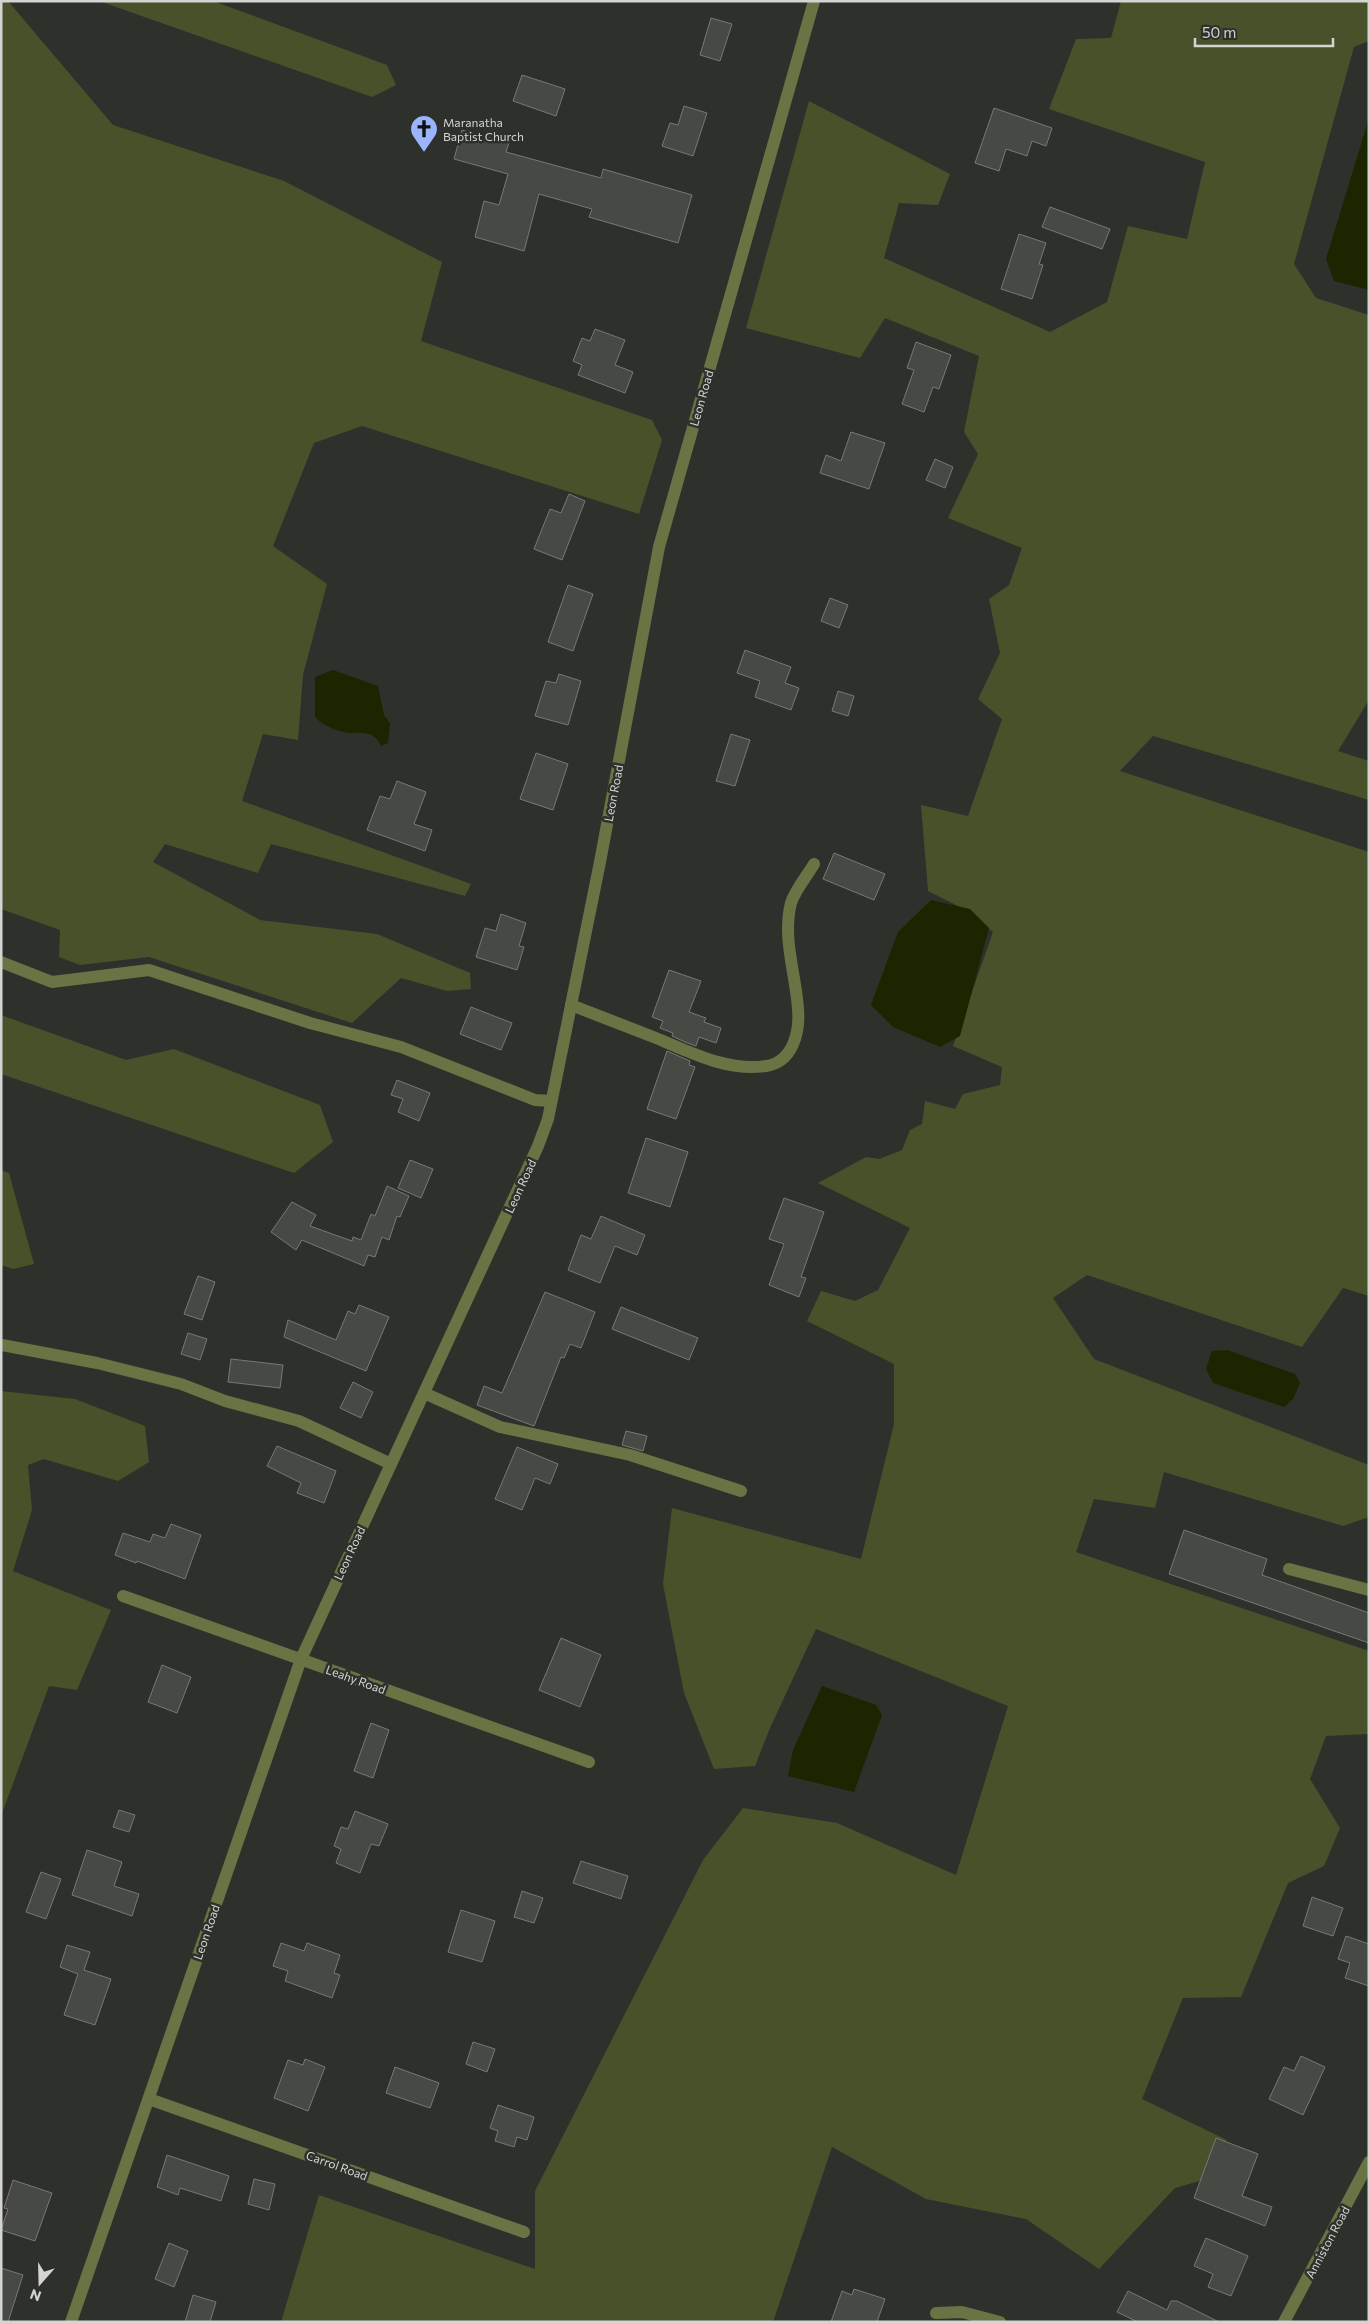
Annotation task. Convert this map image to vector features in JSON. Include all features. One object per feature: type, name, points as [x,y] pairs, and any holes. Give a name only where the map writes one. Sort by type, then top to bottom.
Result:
[{"type":"street","name":"Leon Road","points":[[72,2322],[301,1659],[538,1146],[551,1101],[571,1005],[659,547],[814,1]]},
{"type":"street","points":[[571,1005],[716,1062],[766,1066],[782,1059],[793,1046],[798,1032],[798,1009],[789,945],[789,919],[792,902],[814,864]]},
{"type":"street","points":[[1,962],[52,982],[149,970],[310,1023],[401,1047],[535,1100],[551,1101]]},
{"type":"street","points":[[2,1344],[97,1362],[181,1384],[225,1402],[299,1421],[391,1464]]},
{"type":"street","points":[[424,1393],[500,1427],[630,1455],[742,1491]]},
{"type":"street","points":[[1289,1569],[1369,1590]]},
{"type":"street","name":"Leahy Road","points":[[123,1596],[589,1762]]},
{"type":"street","name":"Carrol Road","points":[[149,2099],[524,2232]]},
{"type":"street","name":"Anniston Road","points":[[1284,2322],[1369,2162]]},
{"type":"street","points":[[936,2313],[962,2312],[1000,2322]]},
{"type":"shaded area","points":[[1,1],[8,1],[113,125],[284,181],[442,262],[421,341],[652,420],[662,440],[639,514],[362,426],[314,443],[273,546],[327,584],[303,675],[298,740],[263,734],[242,801],[471,884],[465,896],[271,844],[258,873],[165,844],[153,862],[260,920],[377,934],[470,973],[471,989],[447,991],[401,978],[352,1023],[149,957],[80,965],[59,957],[60,930],[1,909]]},
{"type":"shaded area","points":[[99,1],[213,1],[387,65],[396,85],[372,97]]},
{"type":"shaded area","points":[[1121,1],[1369,1],[1369,41],[1354,47],[1294,264],[1316,298],[1369,315],[1369,700],[1338,751],[1369,761],[1369,800],[1153,736],[1120,771],[1369,852],[1369,1296],[1343,1288],[1302,1347],[1087,1275],[1053,1298],[1094,1359],[1369,1465],[1369,1517],[1343,1526],[1164,1472],[1155,1508],[1094,1499],[1076,1552],[1369,1651],[1369,1734],[1326,1736],[1310,1779],[1340,1828],[1324,1866],[1288,1883],[1241,1997],[1183,1998],[1142,2099],[1227,2140],[1203,2180],[1175,2188],[1099,2269],[1026,2219],[926,2199],[832,2147],[773,2322],[281,2322],[319,2195],[535,2269],[535,2191],[703,1860],[743,1808],[837,1823],[956,1875],[1008,1706],[816,1629],[770,1728],[755,1766],[714,1769],[684,1693],[663,1584],[672,1508],[861,1559],[894,1424],[894,1364],[807,1321],[821,1291],[855,1301],[878,1290],[910,1228],[818,1183],[866,1157],[879,1159],[902,1150],[910,1130],[922,1124],[925,1101],[955,1109],[963,1094],[1000,1085],[1002,1067],[953,1046],[993,932],[966,910],[928,891],[921,805],[968,816],[1002,719],[978,699],[1000,653],[989,599],[1009,585],[1022,548],[948,518],[978,454],[964,432],[979,356],[885,318],[860,358],[746,328],[809,101],[950,174],[938,205],[899,203],[884,258],[1050,332],[1107,302],[1128,226],[1187,239],[1205,162],[1049,109],[1076,39],[1111,38]]},
{"type":"shaded area","points":[[1369,118],[1369,290],[1334,281],[1326,259]]},
{"type":"shaded area","points":[[333,670],[378,686],[384,715],[390,723],[388,743],[381,746],[372,735],[336,730],[326,726],[315,717],[315,677]]},
{"type":"shaded area","points":[[931,900],[970,909],[989,928],[960,1036],[940,1047],[893,1027],[871,1005],[898,932]]},
{"type":"shaded area","points":[[1,1015],[126,1060],[174,1049],[320,1105],[333,1142],[294,1173],[1,1074]]},
{"type":"shaded area","points":[[1,1170],[9,1173],[34,1264],[13,1269],[1,1265]]},
{"type":"shaded area","points":[[1227,1350],[1295,1374],[1300,1383],[1293,1399],[1284,1407],[1213,1383],[1206,1369],[1212,1351]]},
{"type":"shaded area","points":[[1,1391],[75,1399],[145,1426],[149,1462],[118,1481],[44,1459],[28,1465],[32,1510],[13,1571],[111,1610],[77,1690],[49,1686],[1,1816]]},
{"type":"shaded area","points":[[822,1686],[876,1705],[882,1715],[854,1792],[788,1776],[793,1750]]},
{"type":"building","points":[[711,18],[732,24],[720,61],[700,55]]},
{"type":"building","points":[[522,75],[565,89],[556,116],[513,101]]},
{"type":"building","points":[[684,106],[707,113],[693,156],[662,146],[670,123],[678,125]]},
{"type":"building","points":[[994,108],[1052,128],[1046,146],[1032,141],[1027,156],[1006,149],[999,171],[975,163]]},
{"type":"building","points":[[462,130],[509,143],[506,152],[601,178],[603,169],[692,195],[678,243],[589,217],[592,209],[539,194],[524,251],[475,237],[484,201],[499,205],[508,174],[454,159]]},
{"type":"building","points":[[1050,207],[1110,229],[1102,249],[1042,227]]},
{"type":"building","points":[[1019,234],[1046,243],[1039,264],[1043,265],[1032,299],[1001,289]]},
{"type":"building","points":[[595,329],[625,340],[615,365],[633,372],[625,393],[578,375],[582,365],[573,361],[582,338],[590,341]]},
{"type":"building","points":[[916,342],[951,355],[939,389],[933,387],[924,412],[902,404],[914,370],[907,368]]},
{"type":"building","points":[[851,432],[885,443],[869,489],[820,473],[826,455],[841,461]]},
{"type":"building","points":[[935,459],[953,467],[945,488],[926,480]]},
{"type":"building","points":[[569,494],[585,501],[562,560],[534,549],[550,509],[561,513]]},
{"type":"building","points":[[568,585],[593,594],[573,651],[548,642]]},
{"type":"building","points":[[830,598],[848,605],[839,628],[821,621]]},
{"type":"building","points":[[745,650],[791,667],[785,683],[799,688],[791,710],[755,697],[760,681],[737,673]]},
{"type":"building","points":[[559,674],[581,681],[568,725],[535,716],[546,681],[556,683]]},
{"type":"building","points":[[838,691],[854,696],[848,716],[832,711]]},
{"type":"building","points":[[731,734],[750,740],[735,786],[716,781]]},
{"type":"building","points":[[536,753],[568,764],[553,810],[520,799]]},
{"type":"building","points":[[397,781],[426,792],[414,824],[432,830],[425,851],[367,830],[380,796],[390,799]]},
{"type":"building","points":[[834,853],[885,874],[874,900],[823,879]]},
{"type":"building","points":[[501,914],[526,923],[519,946],[524,947],[517,970],[476,957],[485,928],[496,931]]},
{"type":"building","points":[[669,970],[701,981],[689,1012],[706,1018],[704,1022],[721,1028],[716,1043],[699,1037],[696,1046],[685,1042],[672,1036],[673,1033],[660,1028],[663,1021],[652,1017]]},
{"type":"building","points":[[471,1007],[512,1023],[501,1050],[460,1034]]},
{"type":"building","points":[[667,1051],[690,1061],[689,1065],[695,1067],[676,1119],[647,1109]]},
{"type":"building","points":[[397,1080],[430,1093],[419,1121],[398,1112],[403,1099],[391,1095]]},
{"type":"building","points":[[646,1138],[688,1152],[670,1207],[628,1193]]},
{"type":"building","points":[[410,1160],[433,1169],[421,1198],[398,1188]]},
{"type":"building","points":[[387,1186],[409,1196],[400,1217],[397,1216],[389,1240],[382,1237],[375,1257],[368,1255],[364,1266],[302,1240],[296,1250],[271,1232],[292,1202],[316,1215],[310,1226],[352,1241],[353,1237],[361,1240],[371,1214],[375,1216]]},
{"type":"building","points":[[784,1198],[824,1212],[801,1277],[806,1278],[799,1297],[769,1285],[784,1244],[769,1239]]},
{"type":"building","points":[[601,1216],[645,1235],[637,1255],[615,1246],[600,1283],[568,1270],[581,1235],[591,1239]]},
{"type":"building","points":[[198,1276],[215,1282],[202,1320],[184,1314]]},
{"type":"building","points":[[545,1292],[595,1312],[581,1348],[570,1344],[564,1358],[561,1357],[534,1426],[477,1405],[484,1386],[502,1393]]},
{"type":"building","points":[[359,1305],[389,1317],[366,1371],[284,1337],[288,1320],[336,1340],[348,1311],[355,1314]]},
{"type":"building","points":[[621,1307],[698,1338],[689,1360],[612,1329]]},
{"type":"building","points":[[188,1333],[207,1339],[200,1360],[181,1354]]},
{"type":"building","points":[[231,1359],[283,1365],[280,1388],[228,1382]]},
{"type":"building","points":[[353,1382],[373,1392],[361,1418],[340,1408]]},
{"type":"building","points":[[626,1431],[647,1436],[643,1451],[622,1445]]},
{"type":"building","points":[[277,1446],[336,1471],[324,1503],[297,1493],[301,1483],[267,1466]]},
{"type":"building","points":[[517,1447],[558,1464],[550,1484],[535,1478],[522,1510],[495,1499]]},
{"type":"building","points":[[171,1524],[201,1535],[185,1579],[115,1555],[123,1533],[150,1542],[153,1534],[165,1538]]},
{"type":"building","points":[[1184,1530],[1267,1559],[1262,1575],[1369,1613],[1369,1643],[1169,1574]]},
{"type":"building","points":[[561,1638],[601,1655],[580,1707],[539,1690]]},
{"type":"building","points":[[162,1665],[191,1677],[177,1713],[148,1702]]},
{"type":"building","points":[[371,1723],[389,1730],[373,1778],[354,1771]]},
{"type":"building","points":[[119,1810],[135,1815],[129,1832],[113,1827]]},
{"type":"building","points":[[355,1811],[388,1824],[379,1846],[371,1844],[360,1873],[336,1863],[341,1849],[334,1846],[341,1827],[348,1829]]},
{"type":"building","points":[[87,1850],[122,1862],[114,1886],[139,1894],[132,1916],[72,1895]]},
{"type":"building","points":[[581,1861],[628,1876],[621,1899],[573,1883]]},
{"type":"building","points":[[41,1872],[61,1879],[46,1919],[26,1912]]},
{"type":"building","points":[[522,1891],[543,1898],[534,1923],[514,1917]]},
{"type":"building","points":[[1312,1897],[1343,1908],[1333,1936],[1303,1926]]},
{"type":"building","points":[[461,1910],[495,1921],[482,1962],[448,1952]]},
{"type":"building","points":[[1346,1936],[1369,1944],[1369,1986],[1345,1978],[1350,1963],[1338,1959]]},
{"type":"building","points":[[281,1943],[304,1951],[307,1943],[340,1955],[334,1973],[340,1975],[332,1998],[285,1981],[288,1971],[273,1966]]},
{"type":"building","points":[[67,1945],[90,1952],[84,1970],[111,1979],[95,2025],[64,2015],[78,1974],[60,1967]]},
{"type":"building","points":[[473,2042],[495,2049],[487,2072],[466,2064]]},
{"type":"building","points":[[1301,2056],[1325,2067],[1303,2115],[1269,2099],[1284,2067],[1294,2071]]},
{"type":"building","points":[[305,2059],[325,2067],[308,2111],[274,2098],[288,2060],[303,2065]]},
{"type":"building","points":[[395,2067],[439,2083],[430,2108],[386,2093]]},
{"type":"building","points":[[498,2105],[534,2117],[527,2140],[517,2137],[514,2147],[495,2141],[498,2131],[490,2128]]},
{"type":"building","points":[[1216,2138],[1258,2154],[1242,2196],[1272,2207],[1265,2226],[1194,2198]]},
{"type":"building","points":[[167,2155],[229,2176],[221,2201],[180,2188],[178,2195],[157,2187]]},
{"type":"building","points":[[254,2179],[275,2184],[269,2210],[248,2204]]},
{"type":"building","points":[[13,2180],[52,2193],[35,2241],[1,2230],[8,2209],[4,2208]]},
{"type":"building","points":[[1206,2238],[1248,2256],[1231,2296],[1208,2287],[1213,2274],[1194,2266]]},
{"type":"building","points":[[169,2243],[188,2251],[174,2287],[155,2279]]},
{"type":"building","points":[[1,2268],[23,2275],[8,2322],[1,2322]]},
{"type":"building","points":[[854,2289],[885,2299],[877,2322],[831,2322],[842,2291],[852,2295]]},
{"type":"building","points":[[1128,2291],[1167,2310],[1171,2301],[1177,2301],[1219,2322],[1138,2322],[1117,2312]]},
{"type":"building","points":[[193,2295],[216,2302],[210,2322],[185,2322]]},
{"type":"place","name":"Maranatha Baptist Church","points":[[424,153]]}]
